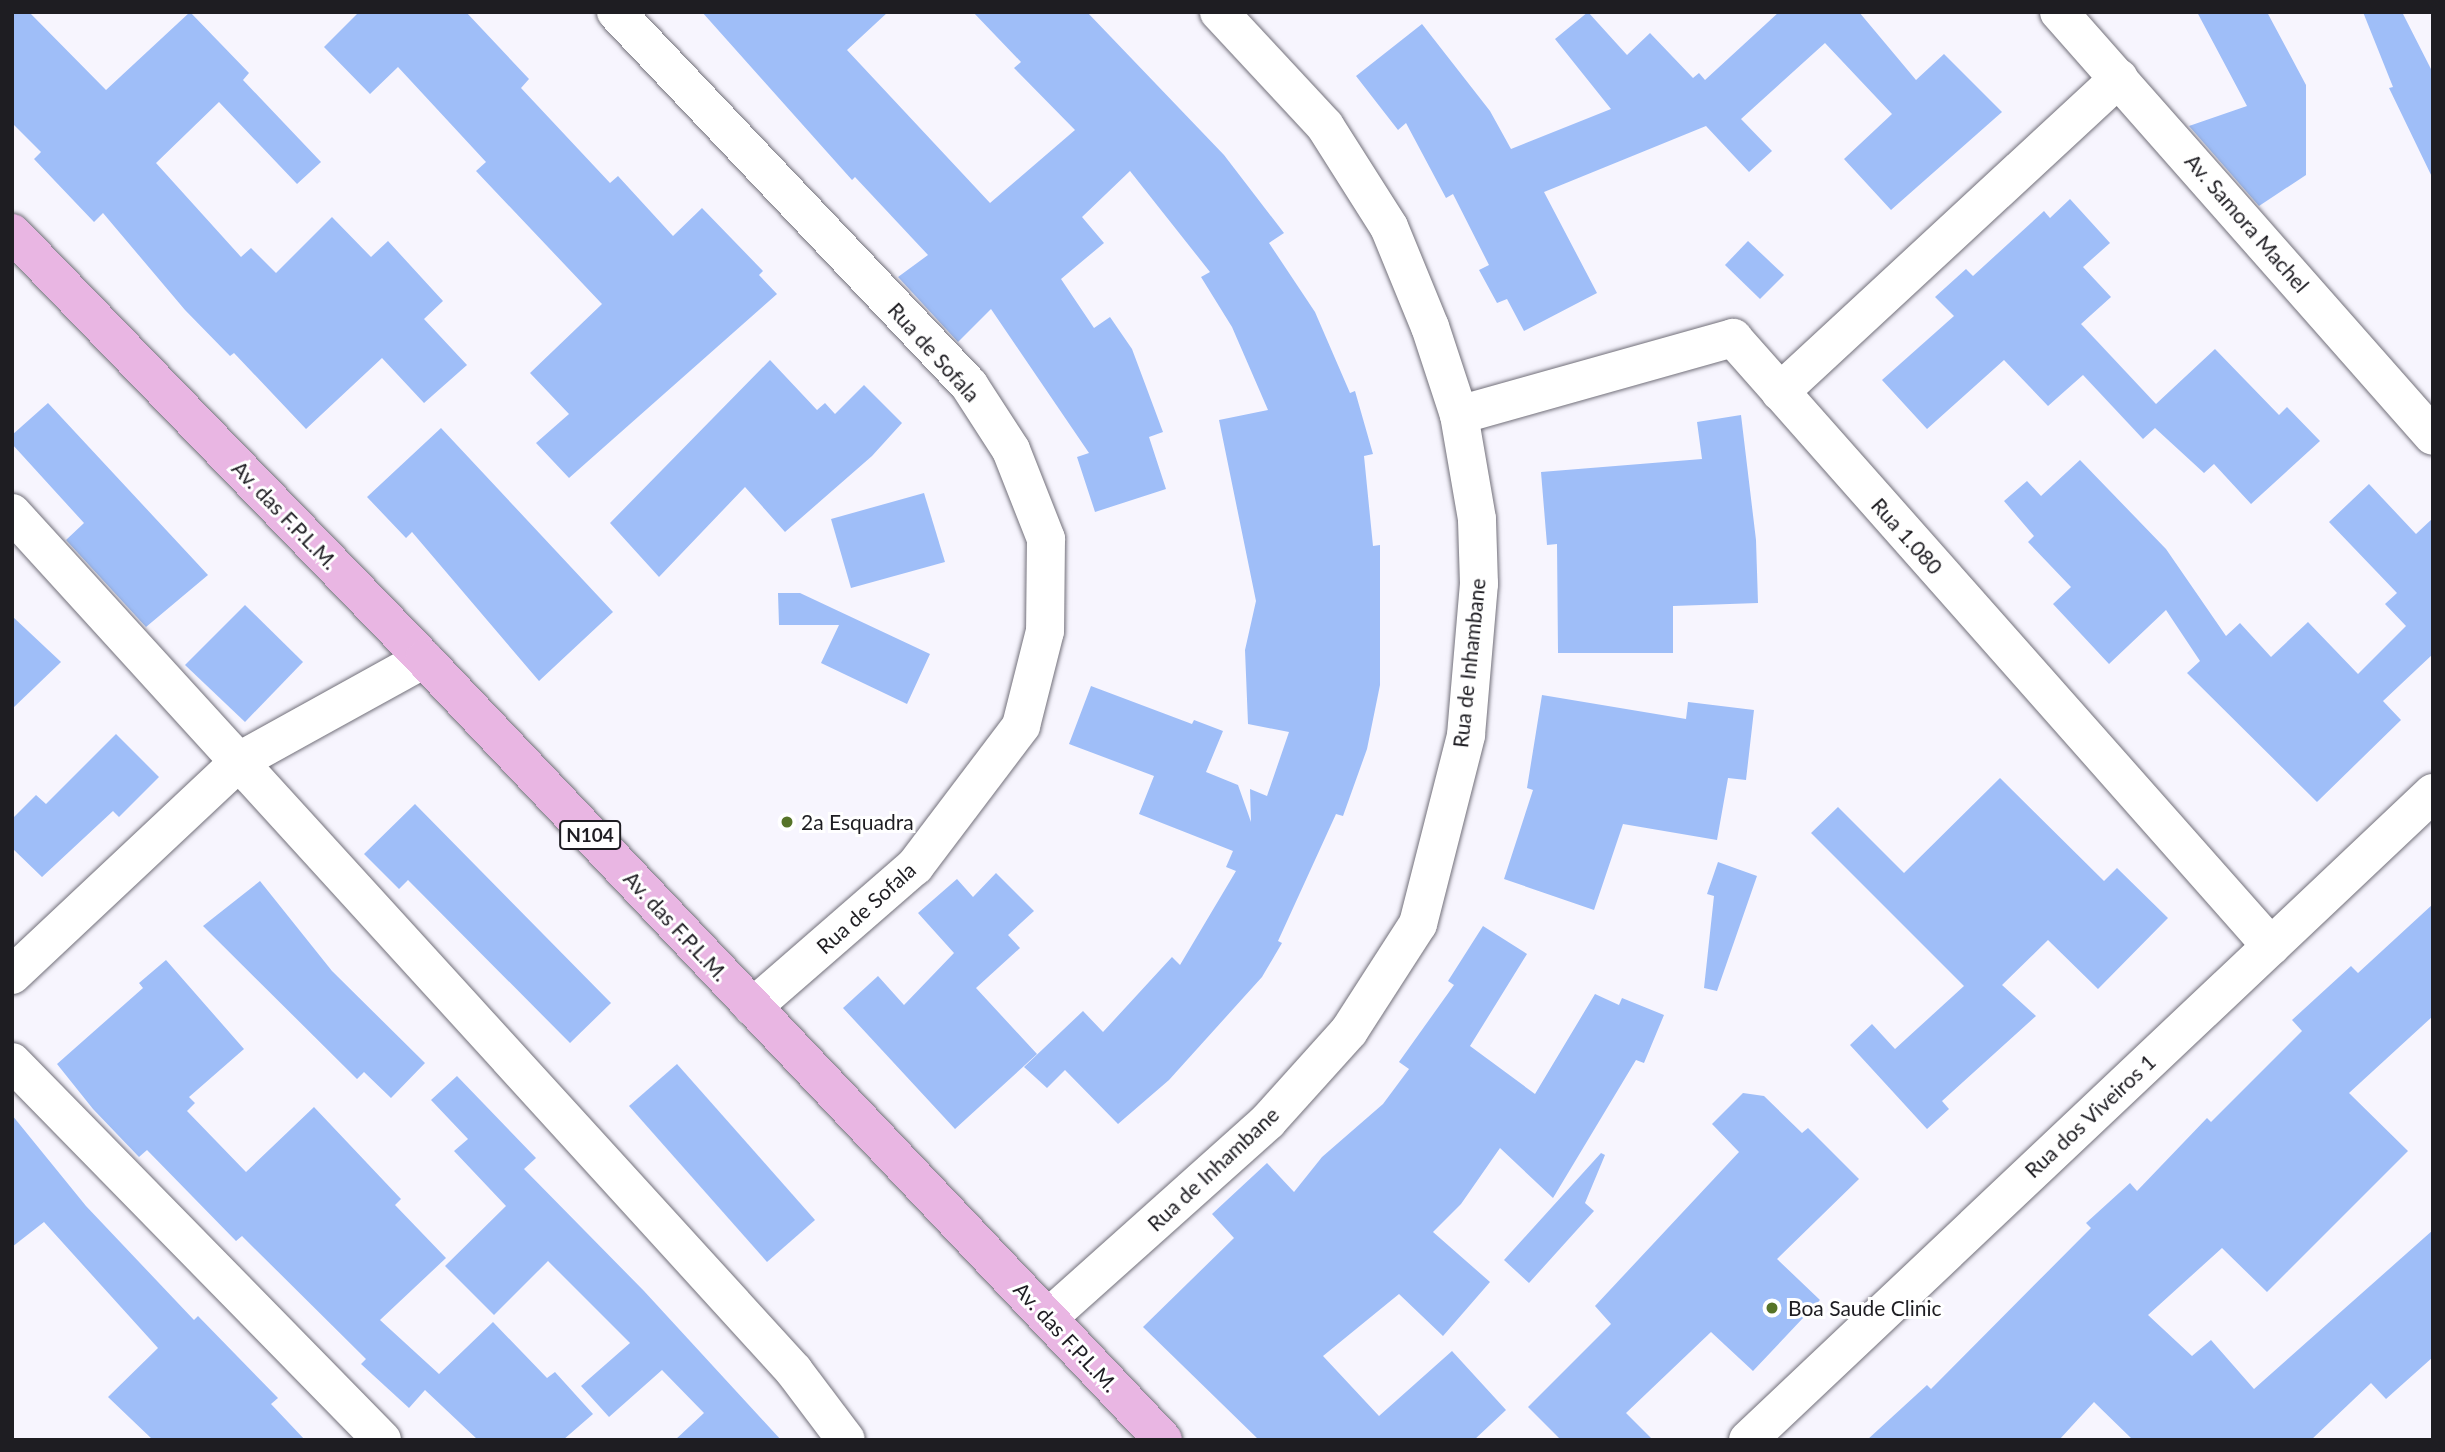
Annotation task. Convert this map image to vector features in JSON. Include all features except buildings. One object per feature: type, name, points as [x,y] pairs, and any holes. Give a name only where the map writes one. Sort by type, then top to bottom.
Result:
[{"type":"main road","name":"Av. das F.P.L.M.","points":[[12,233],[424,659],[1163,1440]]},
{"type":"street","name":"Rua de Sofala","points":[[616,12],[969,385],[1012,450],[1045,539],[1045,631],[1021,726],[915,866],[753,1007]]},
{"type":"street","name":"Rua de Inhambane","points":[[1048,1318],[1268,1121],[1349,1031],[1418,924],[1466,735],[1478,598],[1477,519],[1459,415],[1390,228],[1325,127],[1219,12]]},
{"type":"street","name":"Av. Samora Machel","points":[[2059,12],[2433,436]]},
{"type":"street","points":[[1780,392],[2119,78]]},
{"type":"street","name":"Rua 1.080","points":[[1459,415],[1733,338],[2271,946]]},
{"type":"street","points":[[12,513],[241,760],[794,1371],[846,1440]]},
{"type":"street","points":[[12,975],[241,760],[424,659]]},
{"type":"street","name":"Rua dos Viveiros 1","points":[[1748,1440],[2433,793]]},
{"type":"street","points":[[12,1062],[382,1440]]},
{"type":"place","name":"2a Esquadra","points":[[787,822]]},
{"type":"place","name":"Boa Saude Clinic","points":[[1772,1308]]}]
